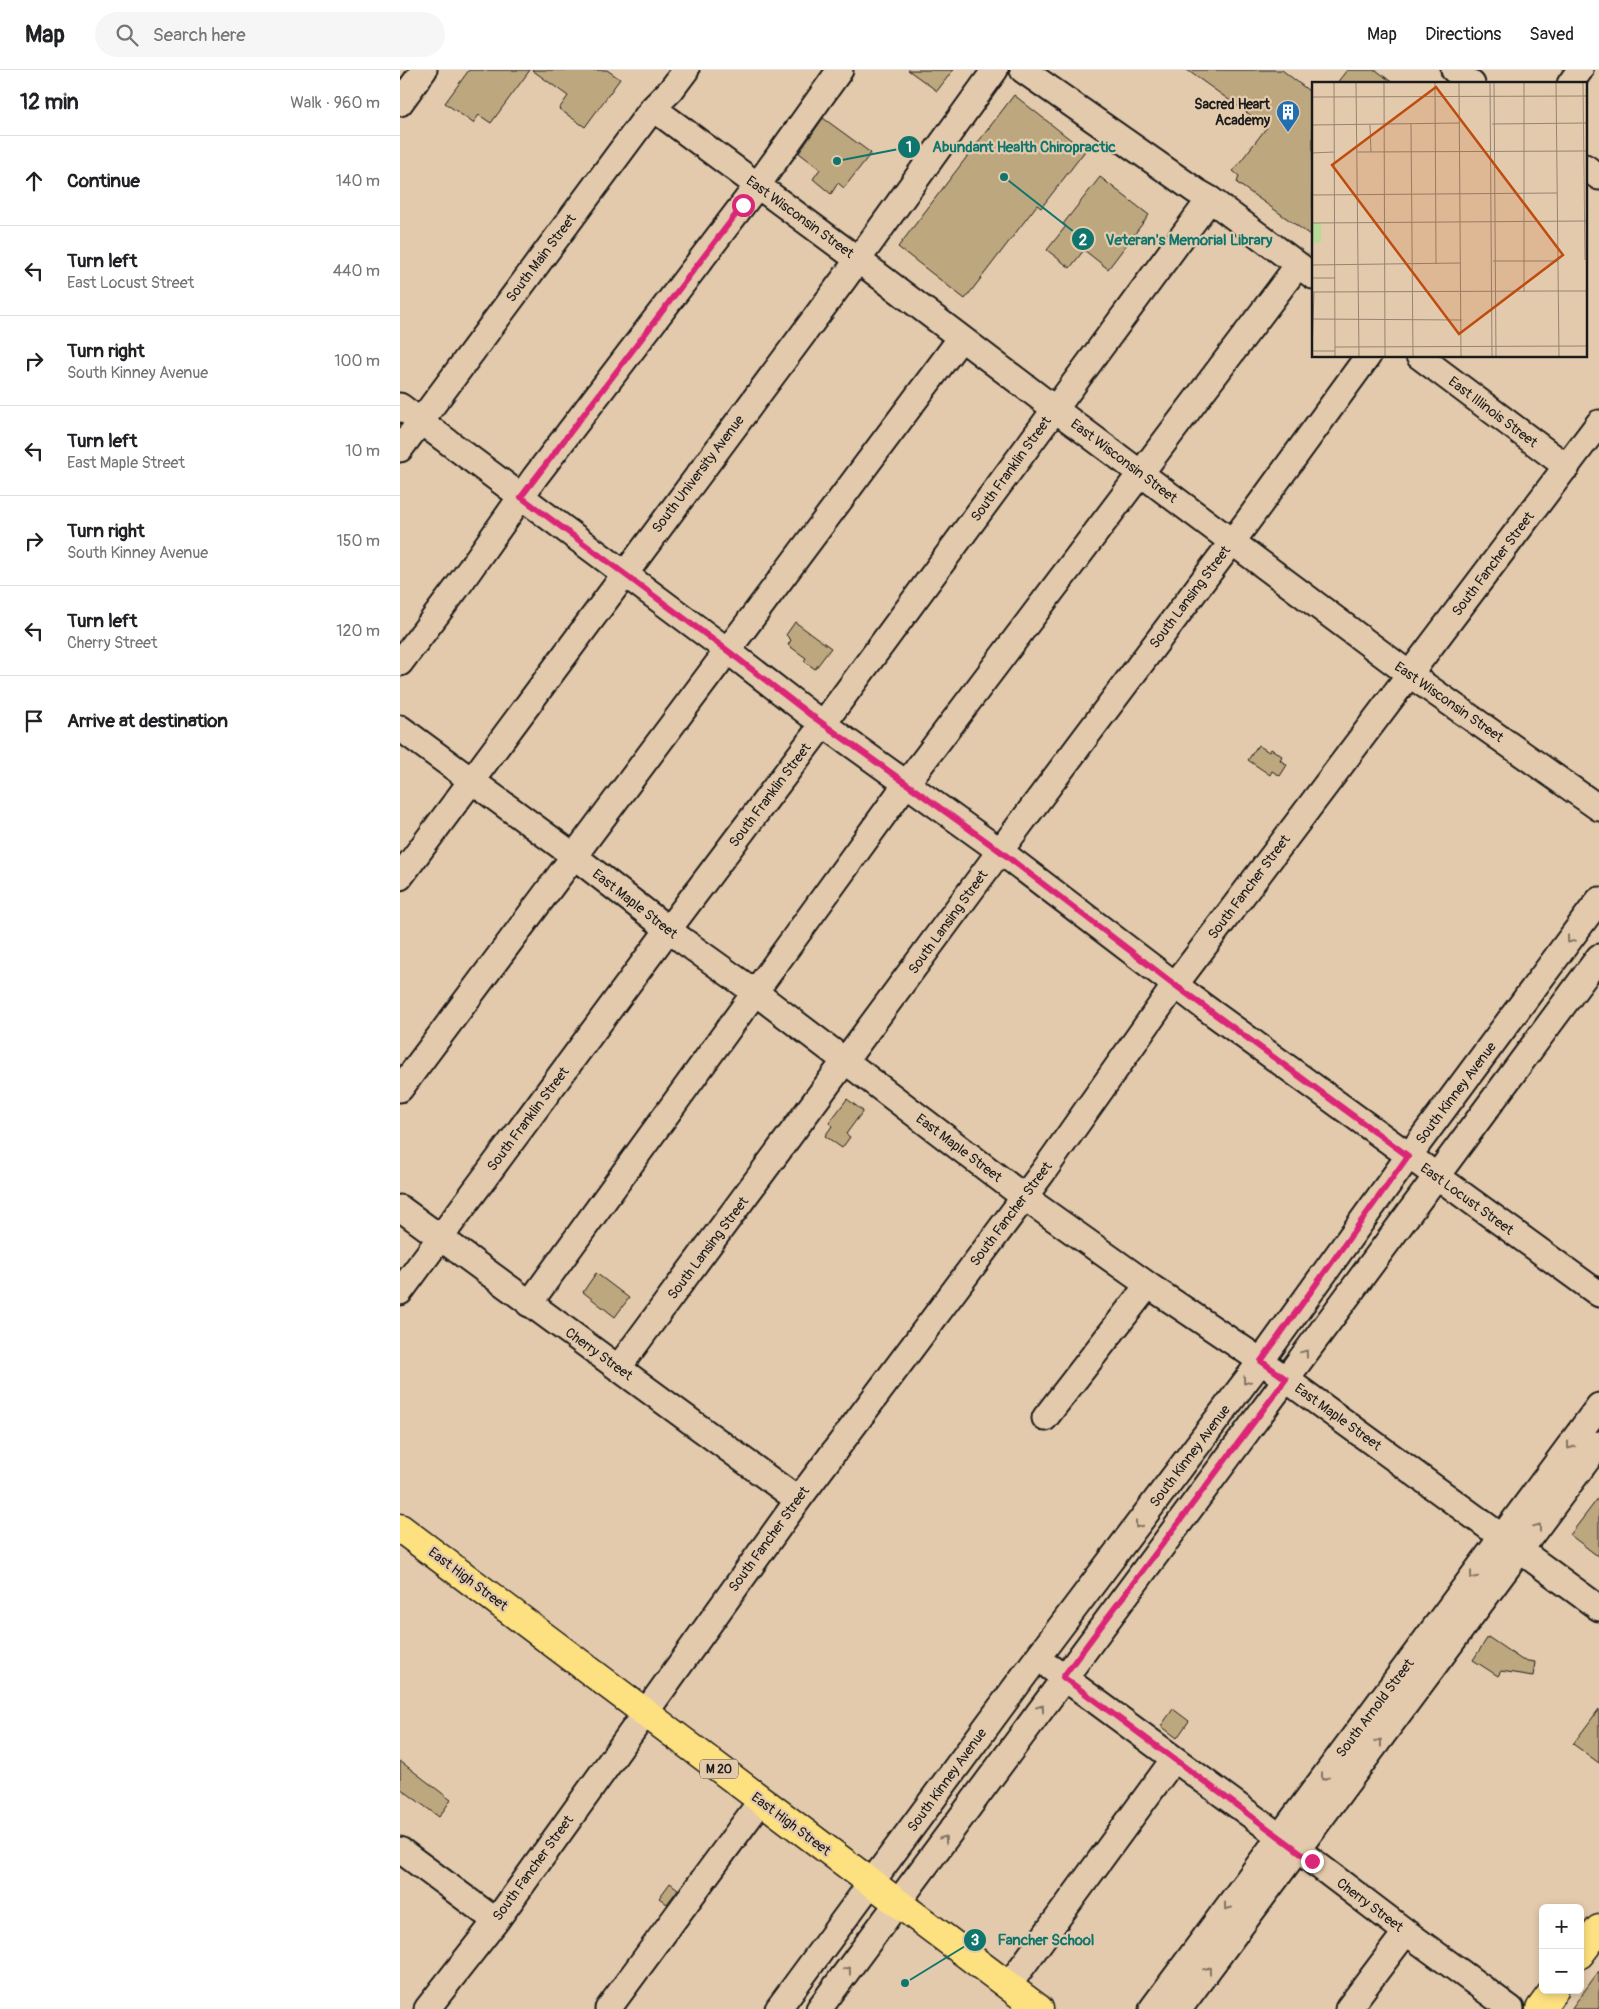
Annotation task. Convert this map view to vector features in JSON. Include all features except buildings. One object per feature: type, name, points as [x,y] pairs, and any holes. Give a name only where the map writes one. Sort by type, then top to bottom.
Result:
[{"type":"main road","name":"East High Street","points":[[400,1528],[1036,2008]]},
{"type":"main road","points":[[1584,1949],[1599,1929]]},
{"type":"main road","points":[[1540,2009],[1551,1994]]},
{"type":"street","points":[[400,103],[424,70]]},
{"type":"street","name":"South Main Street","points":[[400,449],[653,108],[671,90],[686,70]]},
{"type":"street","points":[[400,663],[521,497],[757,186],[840,70]]},
{"type":"street","name":"South University Avenue","points":[[400,877],[995,70]]},
{"type":"street","points":[[529,1304],[906,784],[1141,474],[1305,271],[1210,199],[1196,192],[1023,70]]},
{"type":"street","points":[[1454,70],[1469,82]]},
{"type":"street","points":[[1571,82],[1580,70]]},
{"type":"street","name":"East Wisconsin Street","points":[[653,108],[1409,674],[1599,808]]},
{"type":"street","points":[[1586,168],[1599,177]]},
{"type":"street","name":"South Franklin Street","points":[[400,1292],[668,930],[824,724],[1210,199]]},
{"type":"street","points":[[400,1089],[961,338]]},
{"type":"street","name":"South Lansing Street","points":[[618,1368],[1367,358]]},
{"type":"street","name":"East Illinois Street","points":[[1422,358],[1567,468]]},
{"type":"street","name":"East Locust Street","points":[[400,406],[824,724],[1000,851],[1175,985],[1599,1294]]},
{"type":"street","name":"South Fancher Street","points":[[427,2009],[496,1921],[798,1500],[1024,1197],[1175,985],[1567,468],[1599,423]]},
{"type":"street","name":"East Maple Street","points":[[400,728],[574,856],[668,930],[756,993],[1024,1197],[1148,1285],[1261,1361],[1599,1608]]},
{"type":"street","name":"South Kinney Avenue","points":[[778,2009],[1037,1658],[1261,1361],[1408,1156],[1599,900]]},
{"type":"street","points":[[818,2009],[1599,957]]},
{"type":"street","name":"Cherry Street","points":[[400,1208],[798,1500]]},
{"type":"street","points":[[1045,1418],[1148,1285]]},
{"type":"street","name":"South Arnold Street","points":[[1152,2009],[1289,1843],[1512,1543],[1599,1406]]},
{"type":"street","name":"South Arnold Street","points":[[1512,1543],[1599,1444]]},
{"type":"street","name":"Cherry Street","points":[[1037,1658],[1511,2009]]},
{"type":"street","points":[[1008,1986],[1174,1760]]},
{"type":"street","points":[[608,2009],[761,1801]]},
{"type":"street","name":"South Arnold Street","points":[[1179,2009],[1289,1843]]},
{"type":"street","points":[[400,1850],[496,1921]]},
{"type":"street","points":[[1348,2009],[1406,1932]]},
{"type":"place","name":"Sacred Heart Academy","points":[[1288,133]]},
{"type":"place","name":"Abundant Health Chiropractic","points":[[837,161]]},
{"type":"place","name":"Veteran's Memorial Library","points":[[1004,177]]},
{"type":"place","name":"Fancher School","points":[[905,1983]]},
{"type":"route","points":[[743,205],[521,497],[601,555],[808,713],[1000,851],[1175,985],[1408,1156],[1261,1361],[1286,1379],[1063,1677],[1312,1861]]}]
